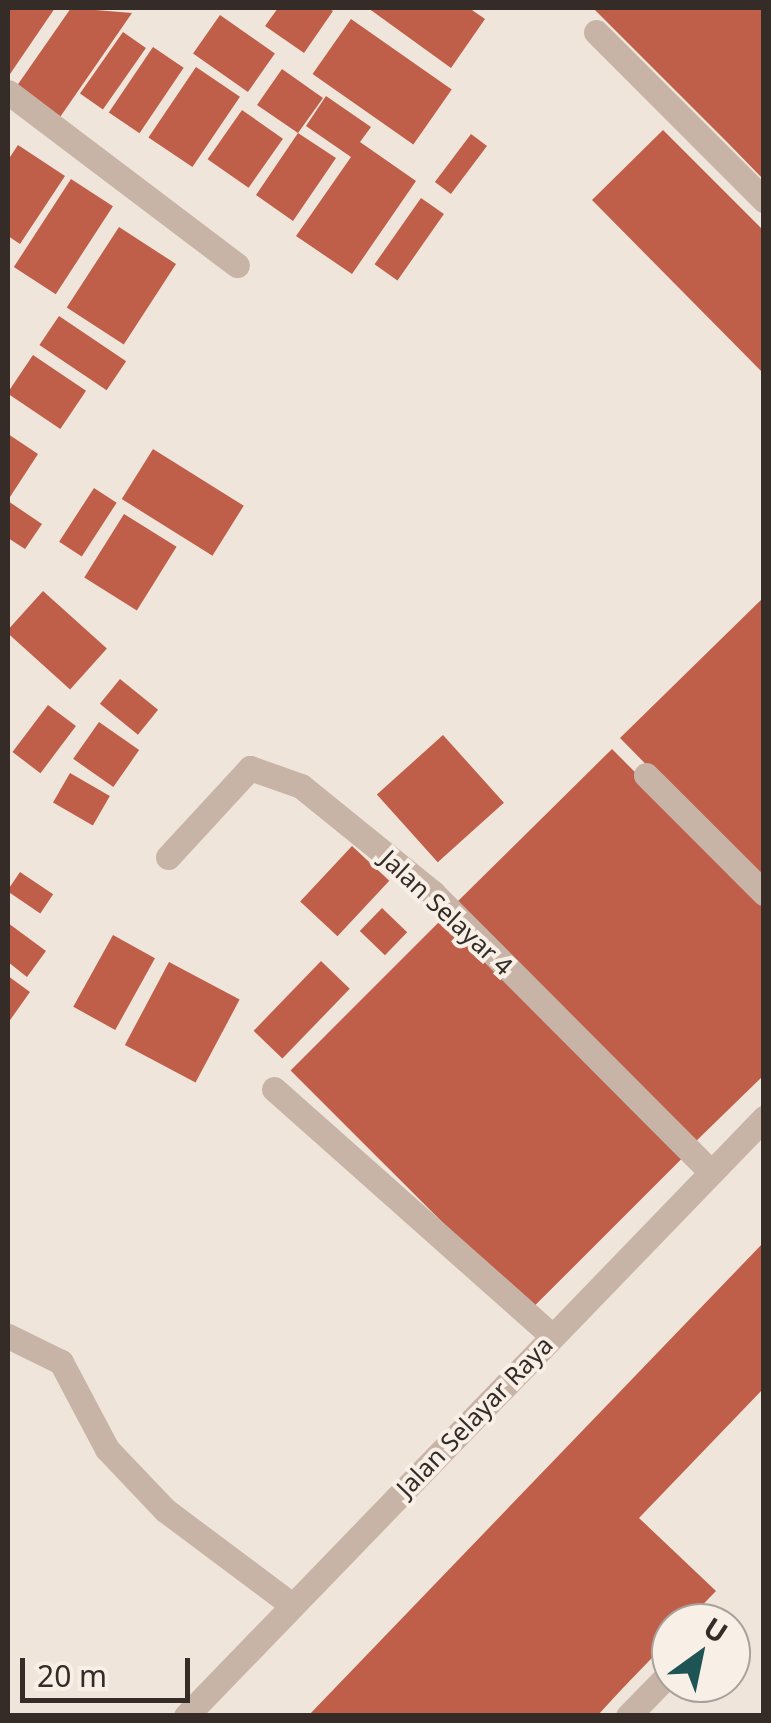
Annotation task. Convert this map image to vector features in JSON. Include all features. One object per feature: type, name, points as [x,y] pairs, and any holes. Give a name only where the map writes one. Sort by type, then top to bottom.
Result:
[{"type":"street","points":[[596,32],[764,200]]},
{"type":"street","points":[[8,92],[237,265]]},
{"type":"street","name":"Jalan Selayar 4","points":[[168,856],[250,768],[301,786],[433,893],[711,1172]]},
{"type":"street","points":[[646,774],[764,893]]},
{"type":"street","points":[[274,1089],[552,1336]]},
{"type":"street","name":"Jalan Selayar Raya","points":[[186,1716],[764,1118]]},
{"type":"street","points":[[8,1336],[61,1362],[107,1449],[165,1510],[292,1605]]},
{"type":"street","points":[[628,1716],[651,1692]]},
{"type":"building","points":[[8,8],[55,8],[8,77]]},
{"type":"building","points":[[71,8],[132,13],[58,120],[14,90]]},
{"type":"building","points":[[278,8],[333,11],[304,53],[265,26]]},
{"type":"building","points":[[368,8],[469,8],[485,19],[451,68]]},
{"type":"building","points":[[593,8],[764,8],[764,180],[728,143]]},
{"type":"building","points":[[220,15],[275,53],[248,92],[193,54]]},
{"type":"building","points":[[351,19],[452,90],[413,144],[313,74]]},
{"type":"building","points":[[123,32],[146,48],[103,109],[80,93]]},
{"type":"building","points":[[153,47],[184,68],[139,133],[109,112]]},
{"type":"building","points":[[196,67],[240,97],[192,167],[148,137]]},
{"type":"building","points":[[282,69],[323,98],[298,133],[257,105]]},
{"type":"building","points":[[326,96],[371,127],[360,142],[416,181],[352,274],[296,236],[351,157],[306,126]]},
{"type":"building","points":[[242,110],[283,139],[249,188],[208,159]]},
{"type":"building","points":[[663,130],[764,231],[764,374],[592,200]]},
{"type":"building","points":[[298,133],[336,158],[293,221],[256,195]]},
{"type":"building","points":[[471,134],[487,146],[451,194],[435,182]]},
{"type":"building","points":[[18,145],[65,176],[20,244],[8,236],[8,160]]},
{"type":"building","points":[[71,179],[113,206],[56,294],[14,267]]},
{"type":"building","points":[[421,198],[444,214],[397,280],[375,264]]},
{"type":"building","points":[[119,227],[176,264],[124,345],[67,308]]},
{"type":"building","points":[[59,316],[126,361],[107,390],[39,345]]},
{"type":"building","points":[[33,355],[86,391],[60,429],[8,394]]},
{"type":"building","points":[[8,434],[38,454],[8,500]]},
{"type":"building","points":[[153,449],[244,506],[212,556],[122,499]]},
{"type":"building","points":[[94,488],[117,503],[82,556],[59,542]]},
{"type":"building","points":[[8,501],[42,524],[25,549],[8,538]]},
{"type":"building","points":[[124,514],[177,547],[137,610],[84,578]]},
{"type":"building","points":[[43,591],[107,649],[70,689],[8,633]]},
{"type":"building","points":[[764,597],[764,884],[620,738]]},
{"type":"building","points":[[120,679],[158,710],[138,735],[100,704]]},
{"type":"building","points":[[48,705],[76,726],[40,773],[12,752]]},
{"type":"building","points":[[99,722],[139,750],[113,787],[73,759]]},
{"type":"building","points":[[443,735],[504,803],[438,862],[377,795]]},
{"type":"building","points":[[612,749],[764,902],[764,1075],[691,1146],[453,906]]},
{"type":"building","points":[[70,773],[110,796],[93,825],[53,802]]},
{"type":"building","points":[[352,846],[389,881],[337,936],[300,902]]},
{"type":"building","points":[[20,872],[53,894],[40,913],[8,892]]},
{"type":"building","points":[[382,908],[407,932],[385,955],[360,931]]},
{"type":"building","points":[[449,912],[689,1152],[530,1310],[291,1070]]},
{"type":"building","points":[[8,923],[46,951],[27,977],[8,962]]},
{"type":"building","points":[[113,935],[155,958],[115,1030],[73,1007]]},
{"type":"building","points":[[321,961],[350,989],[282,1059],[254,1031]]},
{"type":"building","points":[[169,962],[240,1000],[196,1083],[125,1045]]},
{"type":"building","points":[[8,976],[30,992],[8,1023]]},
{"type":"building","points":[[764,1242],[764,1388],[639,1518],[716,1591],[704,1603],[651,1603],[651,1659],[597,1716],[308,1716]]}]
